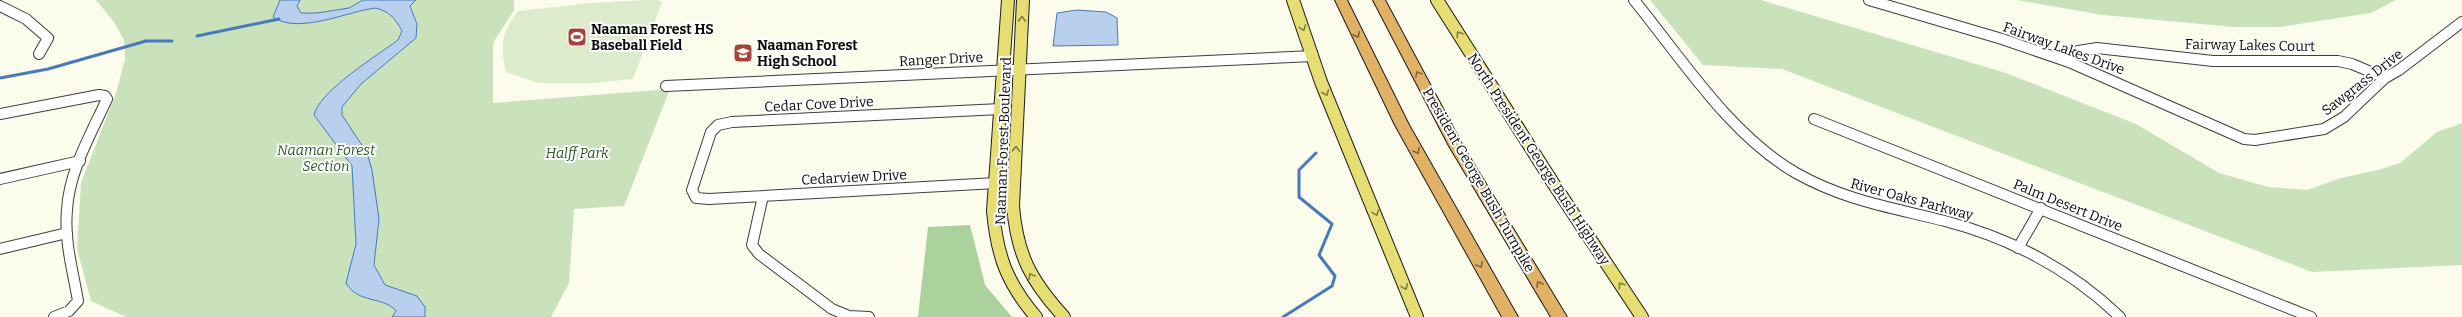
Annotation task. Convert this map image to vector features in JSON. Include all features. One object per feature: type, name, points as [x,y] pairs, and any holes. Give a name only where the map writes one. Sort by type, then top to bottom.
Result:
[{"type":"highway","points":[[1341,0],[1406,132],[1510,317]]},
{"type":"highway","name":"President George Bush Turnpike","points":[[1379,0],[1456,146],[1560,317]]},
{"type":"main road","name":"Naaman Forest Boulevard","points":[[1008,0],[1002,109],[993,211],[995,244],[1000,261],[1027,306],[1036,317]]},
{"type":"main road","name":"Naaman Forest Boulevard","points":[[1023,0],[1014,182],[1015,233],[1020,254],[1030,275],[1045,297],[1064,317]]},
{"type":"main road","points":[[1293,0],[1313,56],[1417,317]]},
{"type":"main road","name":"North President George Bush Highway","points":[[1437,0],[1553,184],[1642,317]]},
{"type":"main road","points":[[1027,306],[1045,297]]},
{"type":"street","name":"River Oaks Parkway","points":[[1634,0],[1742,132],[1779,162],[1821,186],[1847,197],[1910,215],[1945,221],[2018,248],[2052,266],[2083,286],[2120,317]]},
{"type":"street","name":"Fairway Lakes Drive","points":[[1869,0],[2009,41],[2068,62],[2244,139]]},
{"type":"street","points":[[0,6],[20,14],[36,25],[48,38],[39,54]]},
{"type":"street","name":"Sawgrass Drive","points":[[2244,139],[2255,140],[2324,129],[2344,117],[2386,78],[2399,70],[2462,22]]},
{"type":"street","name":"Fairway Lakes Court","points":[[2068,62],[2078,51],[2097,48],[2213,61],[2338,61],[2352,64],[2386,78]]},
{"type":"street","name":"Ranger Drive","points":[[666,86],[1020,68],[1313,56]]},
{"type":"street","points":[[0,114],[99,95],[105,96],[107,99],[80,162],[68,198],[67,233],[78,301],[69,311],[54,317]]},
{"type":"street","name":"Cedar Cove Drive","points":[[696,198],[692,190],[711,132],[718,125],[732,122],[1002,109]]},
{"type":"street","name":"Palm Desert Drive","points":[[1814,119],[2041,208],[2311,317]]},
{"type":"street","points":[[0,179],[80,162]]},
{"type":"street","name":"Cedarview Drive","points":[[696,198],[709,199],[1014,182]]},
{"type":"street","points":[[763,196],[752,245],[759,254],[832,309],[849,316],[869,317]]},
{"type":"street","points":[[2018,248],[2041,208]]},
{"type":"street","points":[[0,249],[67,233]]},
{"type":"green space","name":"Naaman Forest Section","points":[[96,0],[514,0],[514,10],[493,43],[493,103],[670,89],[624,206],[574,209],[569,283],[551,317],[126,317],[91,301],[77,249],[81,183],[116,93],[125,59],[124,40],[114,22]]},
{"type":"green space","name":"Naaman Forest HS Baseball Field","points":[[658,0],[662,2],[633,79],[594,83],[538,83],[506,72],[503,54],[503,40],[512,19],[518,11],[592,3]]},
{"type":"green space","points":[[1650,0],[1761,0],[2006,73],[2136,124],[2219,173],[2268,187],[2307,190],[2341,178],[2378,170],[2400,163],[2437,132],[2462,123],[2462,265],[2312,272],[1782,69],[1703,65]]},
{"type":"green space","points":[[2016,0],[2396,0],[2371,13],[2280,27],[2234,27],[2103,15]]},
{"type":"green space","points":[[970,225],[985,285],[1012,317],[918,317],[928,227]]},
{"type":"water","points":[[280,0],[300,0],[297,6],[301,13],[317,13],[349,8],[363,0],[416,0],[410,6],[417,24],[416,38],[361,84],[342,107],[342,115],[367,153],[372,170],[379,219],[374,265],[385,285],[417,296],[425,307],[425,317],[392,317],[396,311],[391,306],[357,294],[351,290],[346,283],[356,244],[352,166],[314,115],[318,106],[326,95],[350,74],[398,40],[402,31],[392,16],[385,11],[376,8],[310,23],[296,24],[284,22],[273,17]]},
{"type":"water","points":[[1077,10],[1106,12],[1117,18],[1118,45],[1053,46],[1057,13]]},
{"type":"waterway","points":[[197,36],[279,19]]},
{"type":"waterway","points":[[0,78],[48,69],[146,41],[172,41]]},
{"type":"waterway","points":[[1283,317],[1332,286],[1335,276],[1319,255],[1332,224],[1299,197],[1299,170],[1316,153]]},
{"type":"place","name":"Naaman Forest HS Baseball Field","points":[[577,37]]},
{"type":"place","name":"Naaman Forest High School","points":[[743,53]]},
{"type":"park label","name":"Halff Park","points":[[577,153]]}]
